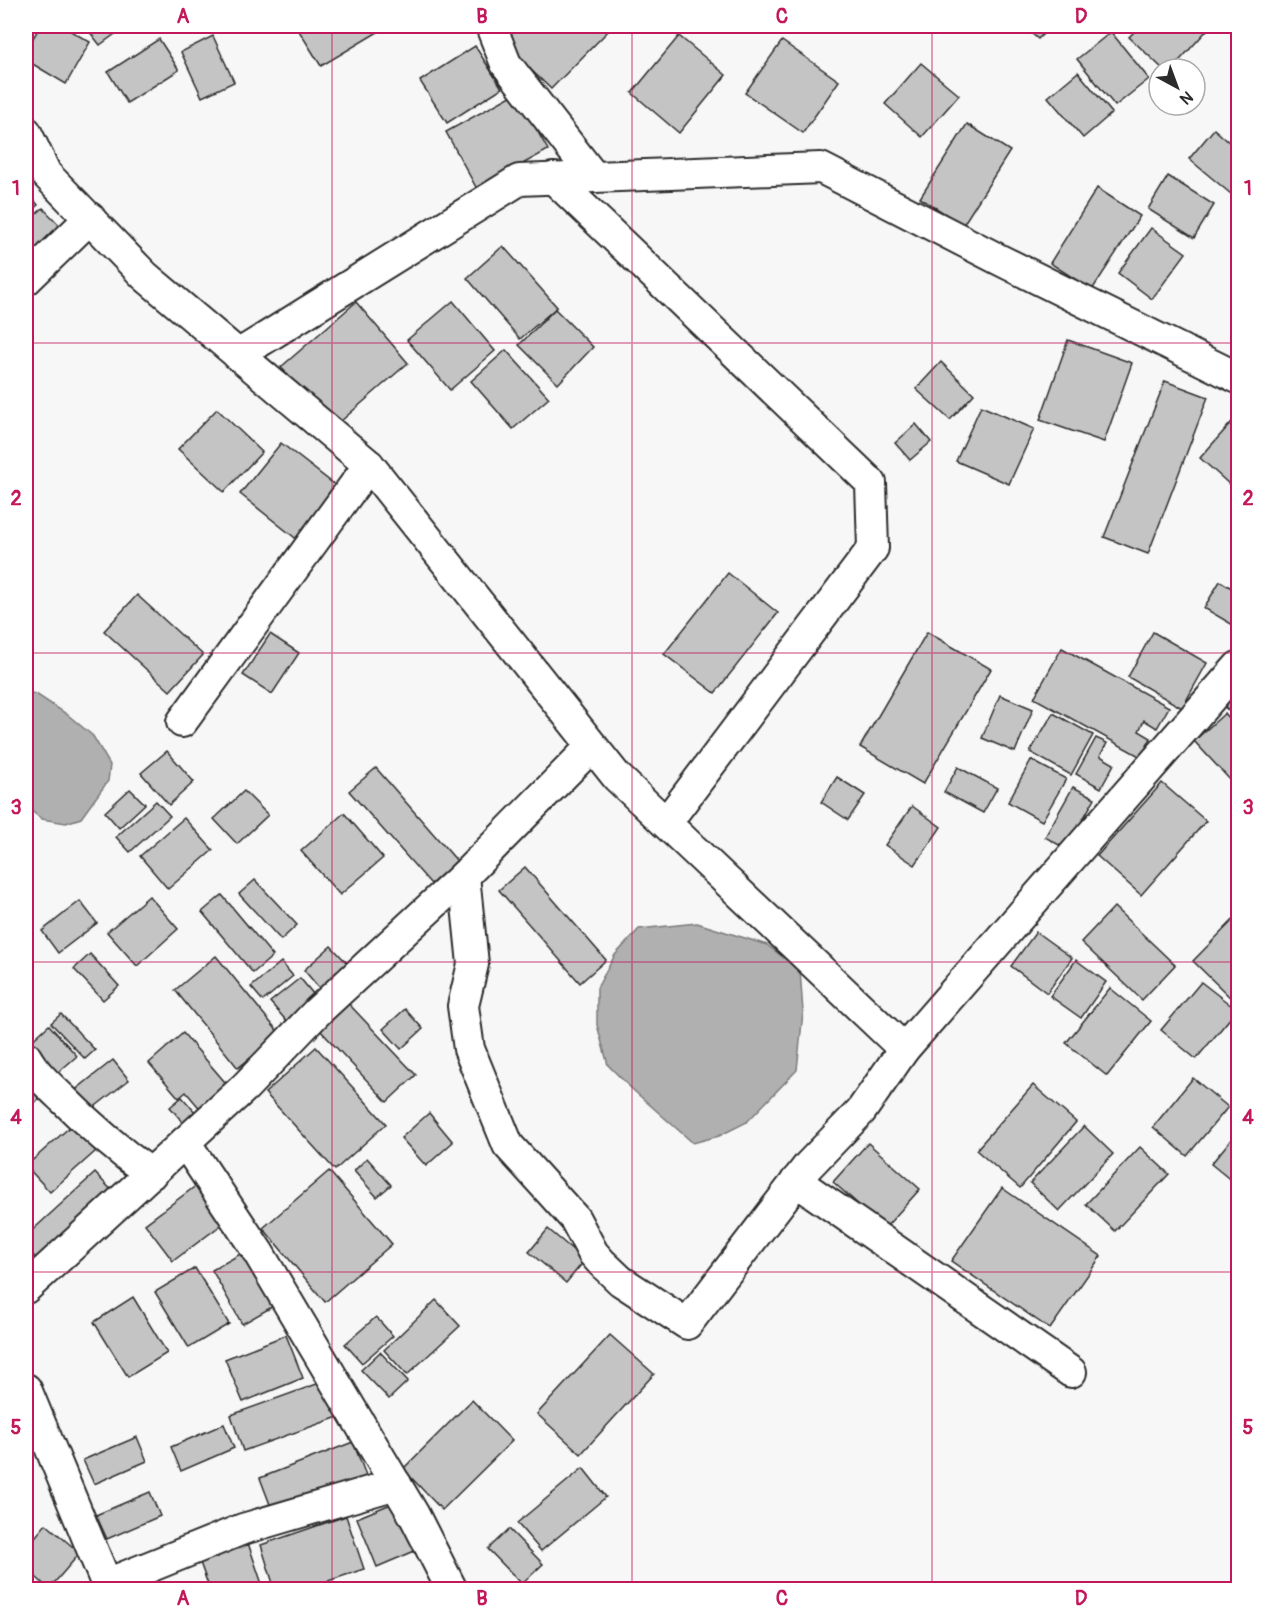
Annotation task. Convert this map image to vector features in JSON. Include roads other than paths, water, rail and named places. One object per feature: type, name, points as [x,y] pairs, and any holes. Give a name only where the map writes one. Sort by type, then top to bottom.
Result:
[{"type":"street","points":[[491,26],[506,64],[594,177]]},
{"type":"street","points":[[26,132],[46,174],[145,276],[369,465],[617,777],[904,1049]]},
{"type":"street","points":[[238,355],[519,180],[821,168],[1000,260],[1239,378]]},
{"type":"street","points":[[553,178],[871,483],[873,548],[666,823]]},
{"type":"street","points":[[26,280],[90,218]]},
{"type":"street","points":[[182,722],[369,465]]},
{"type":"street","points":[[464,876],[473,963],[464,1006],[469,1049],[508,1145],[575,1219],[593,1253],[621,1281],[687,1324],[796,1181],[861,1111],[904,1049],[1239,667]]},
{"type":"street","points":[[26,1288],[245,1087],[318,1011],[464,876],[592,746]]},
{"type":"street","points":[[26,1057],[33,1070],[71,1108],[111,1144],[151,1174]]},
{"type":"street","points":[[184,1142],[258,1252],[414,1515],[452,1590]]},
{"type":"street","points":[[796,1181],[1071,1372]]},
{"type":"street","points":[[26,1389],[108,1587],[243,1529],[396,1484]]}]
